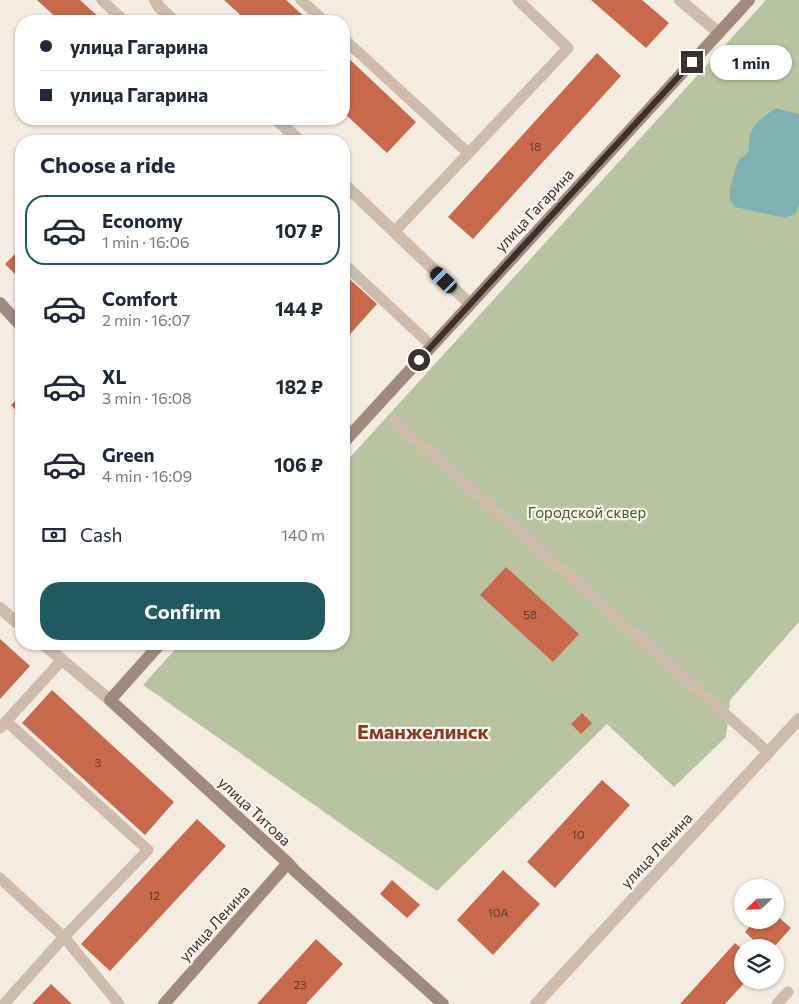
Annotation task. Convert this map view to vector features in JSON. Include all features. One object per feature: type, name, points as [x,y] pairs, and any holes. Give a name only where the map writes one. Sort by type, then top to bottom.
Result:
[{"type":"main road","name":"улица Гагарина","points":[[350,435],[749,0]]},
{"type":"main road","points":[[0,303],[15,319]]},
{"type":"main road","points":[[110,700],[155,650]]},
{"type":"main road","name":"улица Титова","points":[[110,700],[291,868],[443,1004]]},
{"type":"main road","name":"улица Ленина","points":[[164,1004],[291,868]]},
{"type":"street","points":[[155,0],[168,15]]},
{"type":"street","points":[[680,0],[719,33]]},
{"type":"street","points":[[283,125],[293,135]]},
{"type":"street","points":[[350,190],[470,304]]},
{"type":"street","points":[[1,611],[15,622]]},
{"type":"street","name":"улица Титова","points":[[50,650],[110,700]]},
{"type":"street","name":"улица Ленина","points":[[536,1004],[799,719]]},
{"type":"lane","points":[[102,0],[118,15]]},
{"type":"lane","points":[[301,0],[317,15]]},
{"type":"lane","points":[[394,232],[568,48],[518,0]]},
{"type":"lane","points":[[350,45],[468,153]]},
{"type":"lane","points":[[350,270],[432,346]]},
{"type":"lane","points":[[394,421],[768,752]]},
{"type":"lane","points":[[4,1004],[64,937],[148,850],[3,724],[62,660]]},
{"type":"lane","points":[[0,878],[64,937],[119,1004]]},
{"type":"lane","points":[[777,1004],[788,992]]},
{"type":"green space","name":"Городской сквер","points":[[766,0],[799,0],[799,622],[730,700],[726,737],[674,787],[607,724],[437,891],[143,685],[175,650],[350,650],[350,457]]},
{"type":"water","points":[[776,108],[799,114],[799,204],[796,213],[786,218],[735,207],[730,200],[730,188],[738,161],[749,151],[752,130],[759,121]]},
{"type":"building","points":[[37,0],[80,0],[96,15],[53,15]]},
{"type":"building","points":[[224,0],[286,0],[302,15],[240,15]]},
{"type":"building","points":[[591,0],[642,0],[669,23],[646,48]]},
{"type":"building","points":[[597,53],[621,76],[473,239],[448,217]]},
{"type":"building","points":[[350,60],[416,122],[387,153],[350,119]]},
{"type":"building","points":[[15,254],[15,274],[5,264]]},
{"type":"building","points":[[350,279],[377,304],[350,334]]},
{"type":"building","points":[[15,401],[15,409],[11,405]]},
{"type":"building","points":[[506,567],[579,634],[553,662],[480,595]]},
{"type":"building","points":[[0,639],[30,666],[0,699]]},
{"type":"building","points":[[52,690],[174,802],[145,835],[22,723]]},
{"type":"building","points":[[582,713],[592,723],[581,734],[571,724]]},
{"type":"building","points":[[602,780],[630,805],[555,888],[527,862]]},
{"type":"building","points":[[197,819],[226,846],[110,971],[81,944]]},
{"type":"building","points":[[503,870],[540,904],[493,955],[457,920]]},
{"type":"building","points":[[392,880],[420,905],[407,918],[380,894]]},
{"type":"building","points":[[784,922],[791,928],[781,939],[752,939],[745,932],[748,929],[784,929]]},
{"type":"building","points":[[316,939],[343,964],[306,1004],[257,1004]]},
{"type":"building","points":[[734,944],[734,989],[739,989],[725,1004],[680,1004]]},
{"type":"building","points":[[51,984],[72,1004],[32,1004]]},
{"type":"district","name":"Еманжелинск","points":[[423,731]]},
{"type":"route","points":[[419,360],[692,62]]}]
